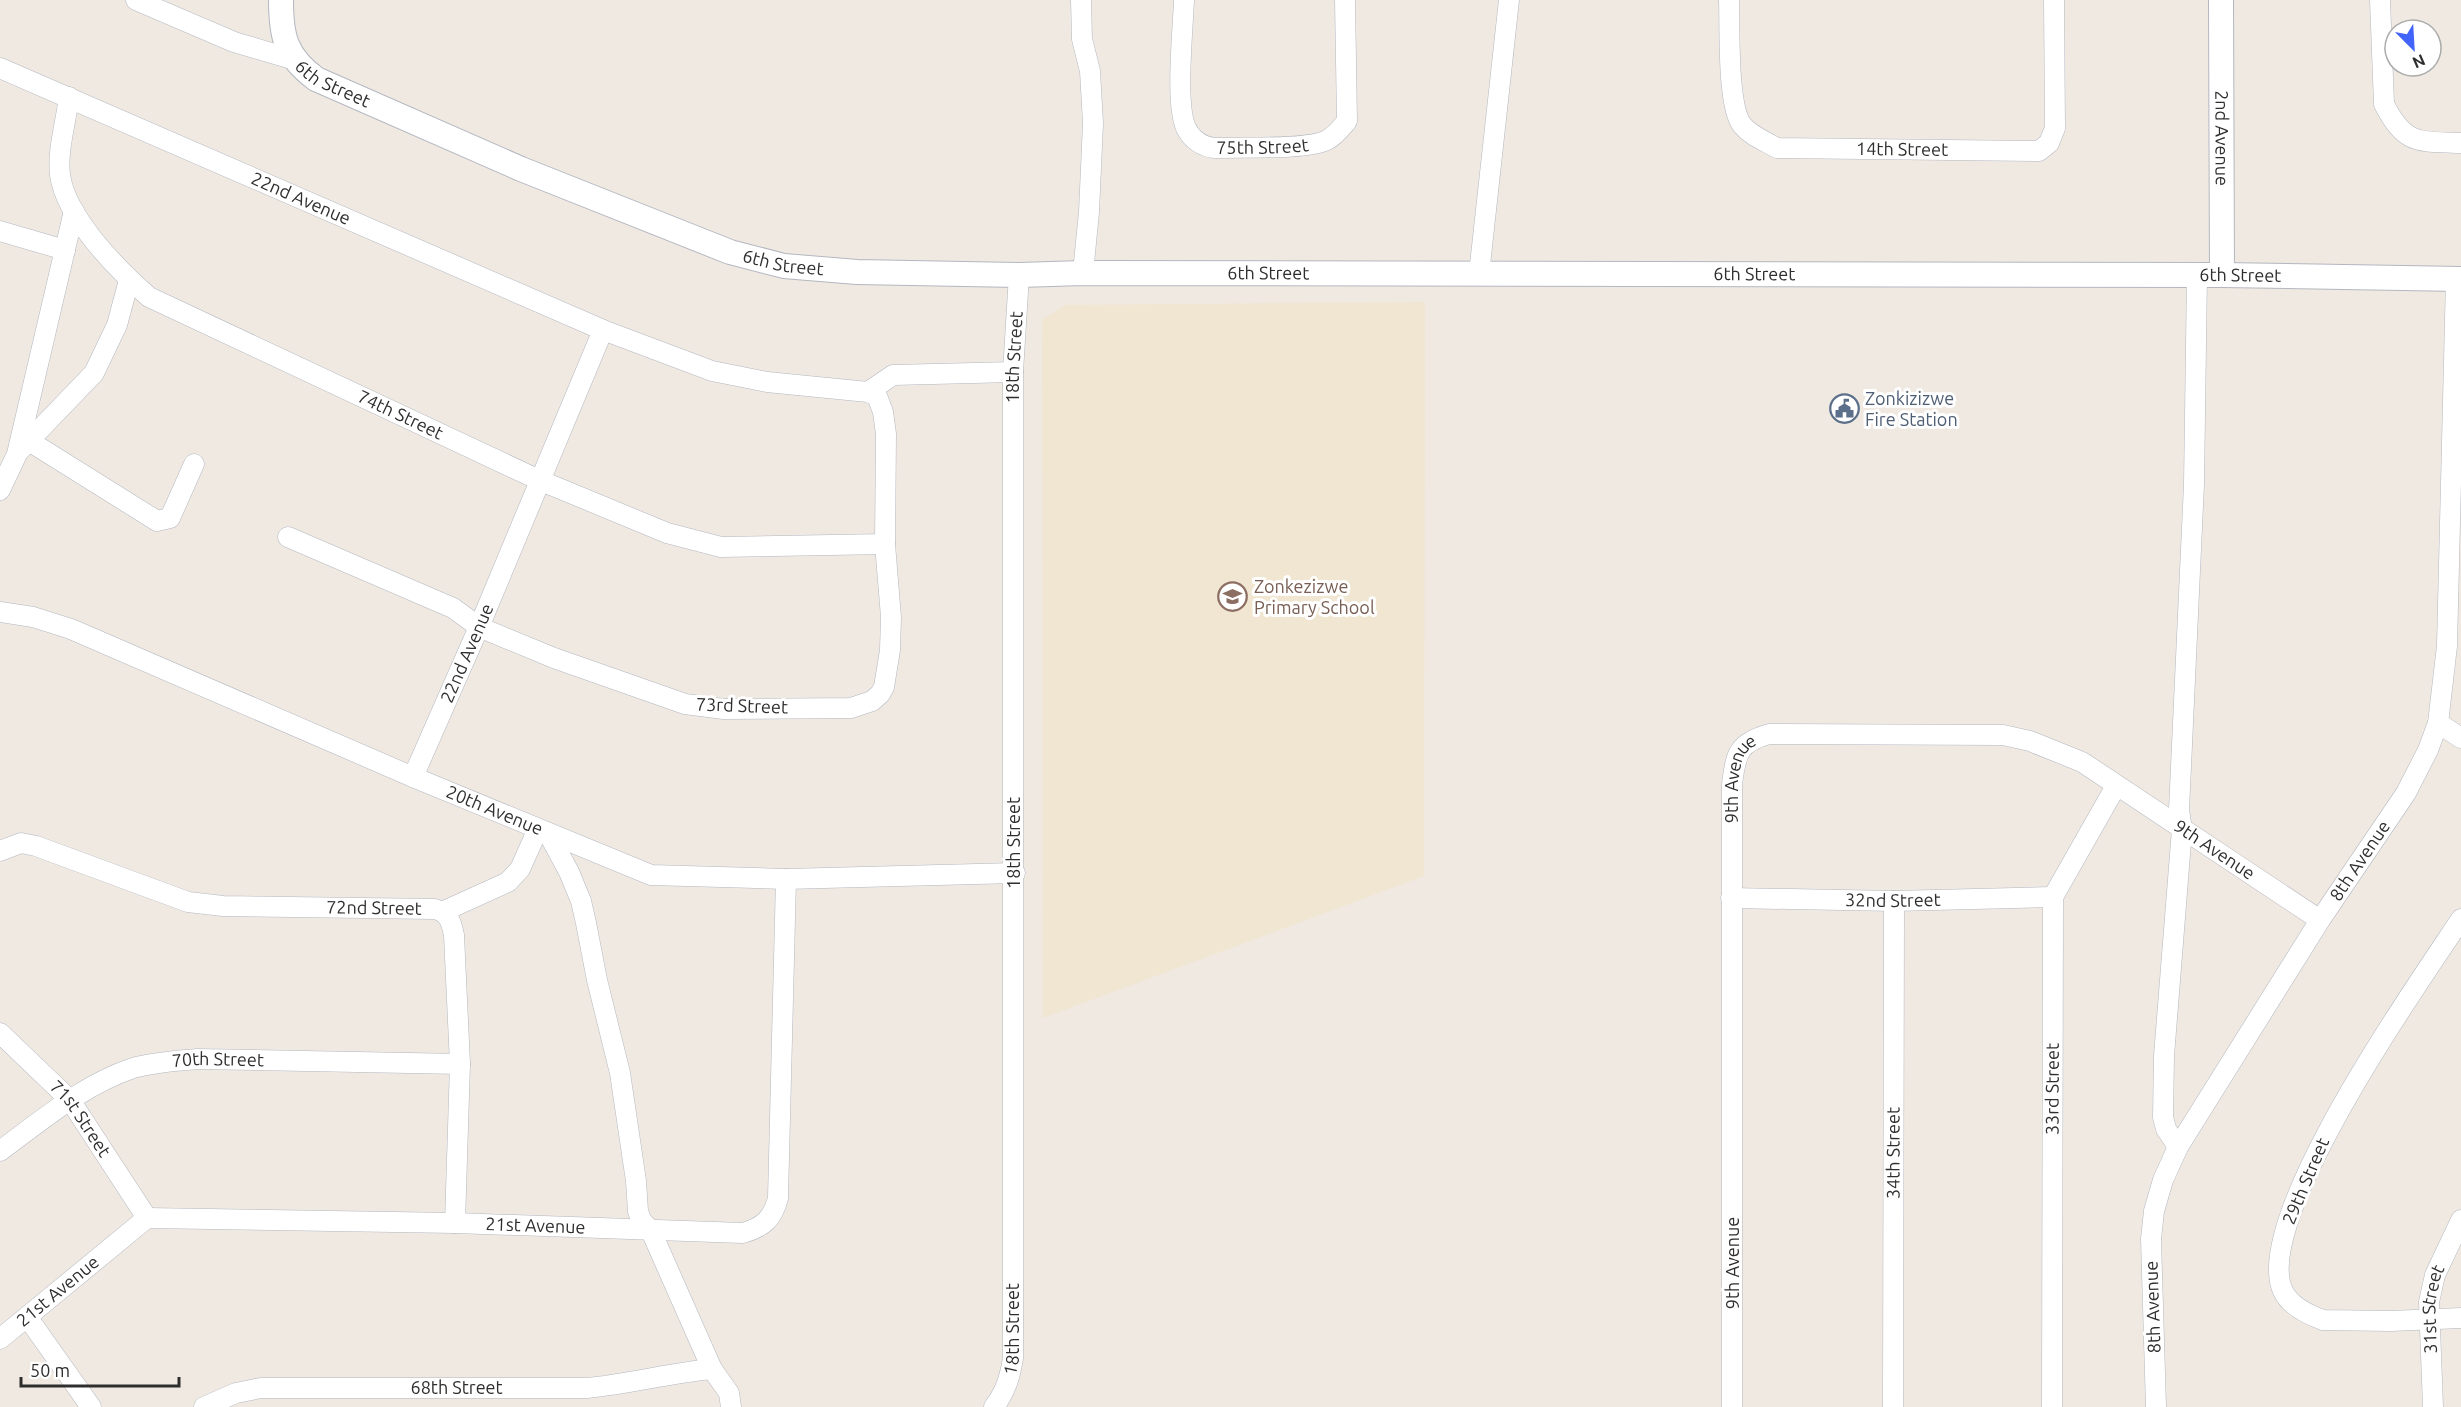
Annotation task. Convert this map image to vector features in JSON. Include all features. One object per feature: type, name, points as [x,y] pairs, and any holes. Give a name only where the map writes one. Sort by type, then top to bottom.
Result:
[{"type":"street","name":"6th Street","points":[[136,0],[234,42],[295,60],[316,79],[521,169],[730,252],[784,266],[857,272],[1019,275],[1083,273],[2222,274],[2459,279]]},
{"type":"street","points":[[281,0],[281,31],[295,60]]},
{"type":"street","points":[[1081,0],[1082,39],[1090,71],[1093,123],[1089,212],[1083,273]]},
{"type":"street","name":"75th Street","points":[[1184,0],[1181,77],[1183,116],[1186,129],[1194,140],[1205,147],[1215,148],[1309,145],[1326,140],[1341,129],[1347,121],[1345,0]]},
{"type":"street","points":[[1479,274],[1509,0]]},
{"type":"street","name":"14th Street","points":[[1729,0],[1736,111],[1741,124],[1752,134],[1777,148],[2039,151],[2049,143],[2055,128],[2054,0]]},
{"type":"street","name":"2nd Avenue","points":[[2221,0],[2222,274]]},
{"type":"street","points":[[2380,0],[2384,104],[2391,119],[2401,132],[2416,141],[2461,143]]},
{"type":"street","name":"22nd Avenue","points":[[0,68],[603,330],[712,371],[743,379],[868,392]]},
{"type":"street","name":"74th Street","points":[[69,97],[60,175],[74,211],[100,249],[129,280],[149,297],[539,480],[667,533],[721,547],[885,544]]},
{"type":"street","points":[[23,447],[74,211]]},
{"type":"street","points":[[0,231],[65,250]]},
{"type":"street","name":"18th Street","points":[[994,1407],[1004,1394],[1010,1378],[1013,1358],[1013,372],[1019,275]]},
{"type":"street","points":[[2178,1147],[2166,1129],[2163,1117],[2164,1056],[2182,829],[2179,810],[2194,484],[2197,275]]},
{"type":"street","name":"8th Avenue","points":[[2156,1407],[2152,1230],[2154,1211],[2163,1180],[2178,1147],[2320,920],[2406,793],[2428,750],[2438,723],[2448,646],[2455,550],[2459,279]]},
{"type":"street","points":[[0,490],[23,447],[94,373],[117,325],[129,280]]},
{"type":"street","name":"22nd Avenue","points":[[413,777],[479,627],[603,330]]},
{"type":"street","points":[[868,392],[893,375],[1013,372]]},
{"type":"street","name":"73rd Street","points":[[288,537],[453,608],[479,627],[554,658],[685,704],[724,709],[851,708],[872,701],[884,687],[890,650],[891,617],[885,544],[886,434],[878,396],[868,392]]},
{"type":"street","points":[[23,447],[157,521],[170,518],[194,464]]},
{"type":"street","name":"20th Avenue","points":[[0,612],[33,617],[71,629],[413,777],[651,875],[786,879],[1014,873]]},
{"type":"street","points":[[2438,723],[2461,738]]},
{"type":"street","name":"9th Avenue","points":[[1732,1407],[1732,784],[1735,761],[1740,748],[1751,739],[1769,734],[2003,735],[2030,741],[2082,762],[2320,920]]},
{"type":"street","name":"33rd Street","points":[[2052,1407],[2053,897],[2116,786]]},
{"type":"street","points":[[444,911],[508,882],[520,869],[543,831],[568,872],[586,923],[597,980],[620,1073],[636,1181],[638,1212],[641,1220],[651,1231],[712,1369],[729,1393],[732,1407]]},
{"type":"street","name":"72nd Street","points":[[0,851],[21,843],[36,846],[188,902],[224,906],[444,911],[451,919],[454,935],[460,1064],[455,1223]]},
{"type":"street","name":"21st Avenue","points":[[0,1339],[147,1218],[455,1223],[743,1233],[758,1228],[774,1212],[778,1198],[786,879]]},
{"type":"street","name":"32nd Street","points":[[1731,898],[1894,901],[2053,897]]},
{"type":"street","name":"34th Street","points":[[1893,1407],[1894,901]]},
{"type":"street","name":"29th Street","points":[[2461,919],[2350,1091],[2318,1150],[2283,1237],[2280,1273],[2283,1291],[2292,1303],[2313,1317],[2323,1320],[2391,1321],[2461,1318]]},
{"type":"street","name":"71st Street","points":[[0,1033],[70,1100],[147,1218]]},
{"type":"street","name":"70th Street","points":[[0,1151],[70,1100],[133,1069],[164,1061],[197,1059],[460,1064]]},
{"type":"street","name":"31st Street","points":[[2433,1407],[2429,1302],[2435,1275],[2461,1220]]},
{"type":"street","points":[[28,1317],[91,1407]]},
{"type":"street","name":"68th Street","points":[[204,1407],[236,1393],[261,1388],[586,1388],[639,1382],[668,1375],[712,1369]]},
{"type":"shaded area","name":"Zonkezizwe Primary School","points":[[1425,302],[1424,876],[1043,1018],[1042,319],[1066,305]]},
{"type":"place","name":"Zonkizizwe Fire Station","points":[[1844,409]]},
{"type":"place","name":"Zonkezizwe Primary School","points":[[1233,597]]}]
